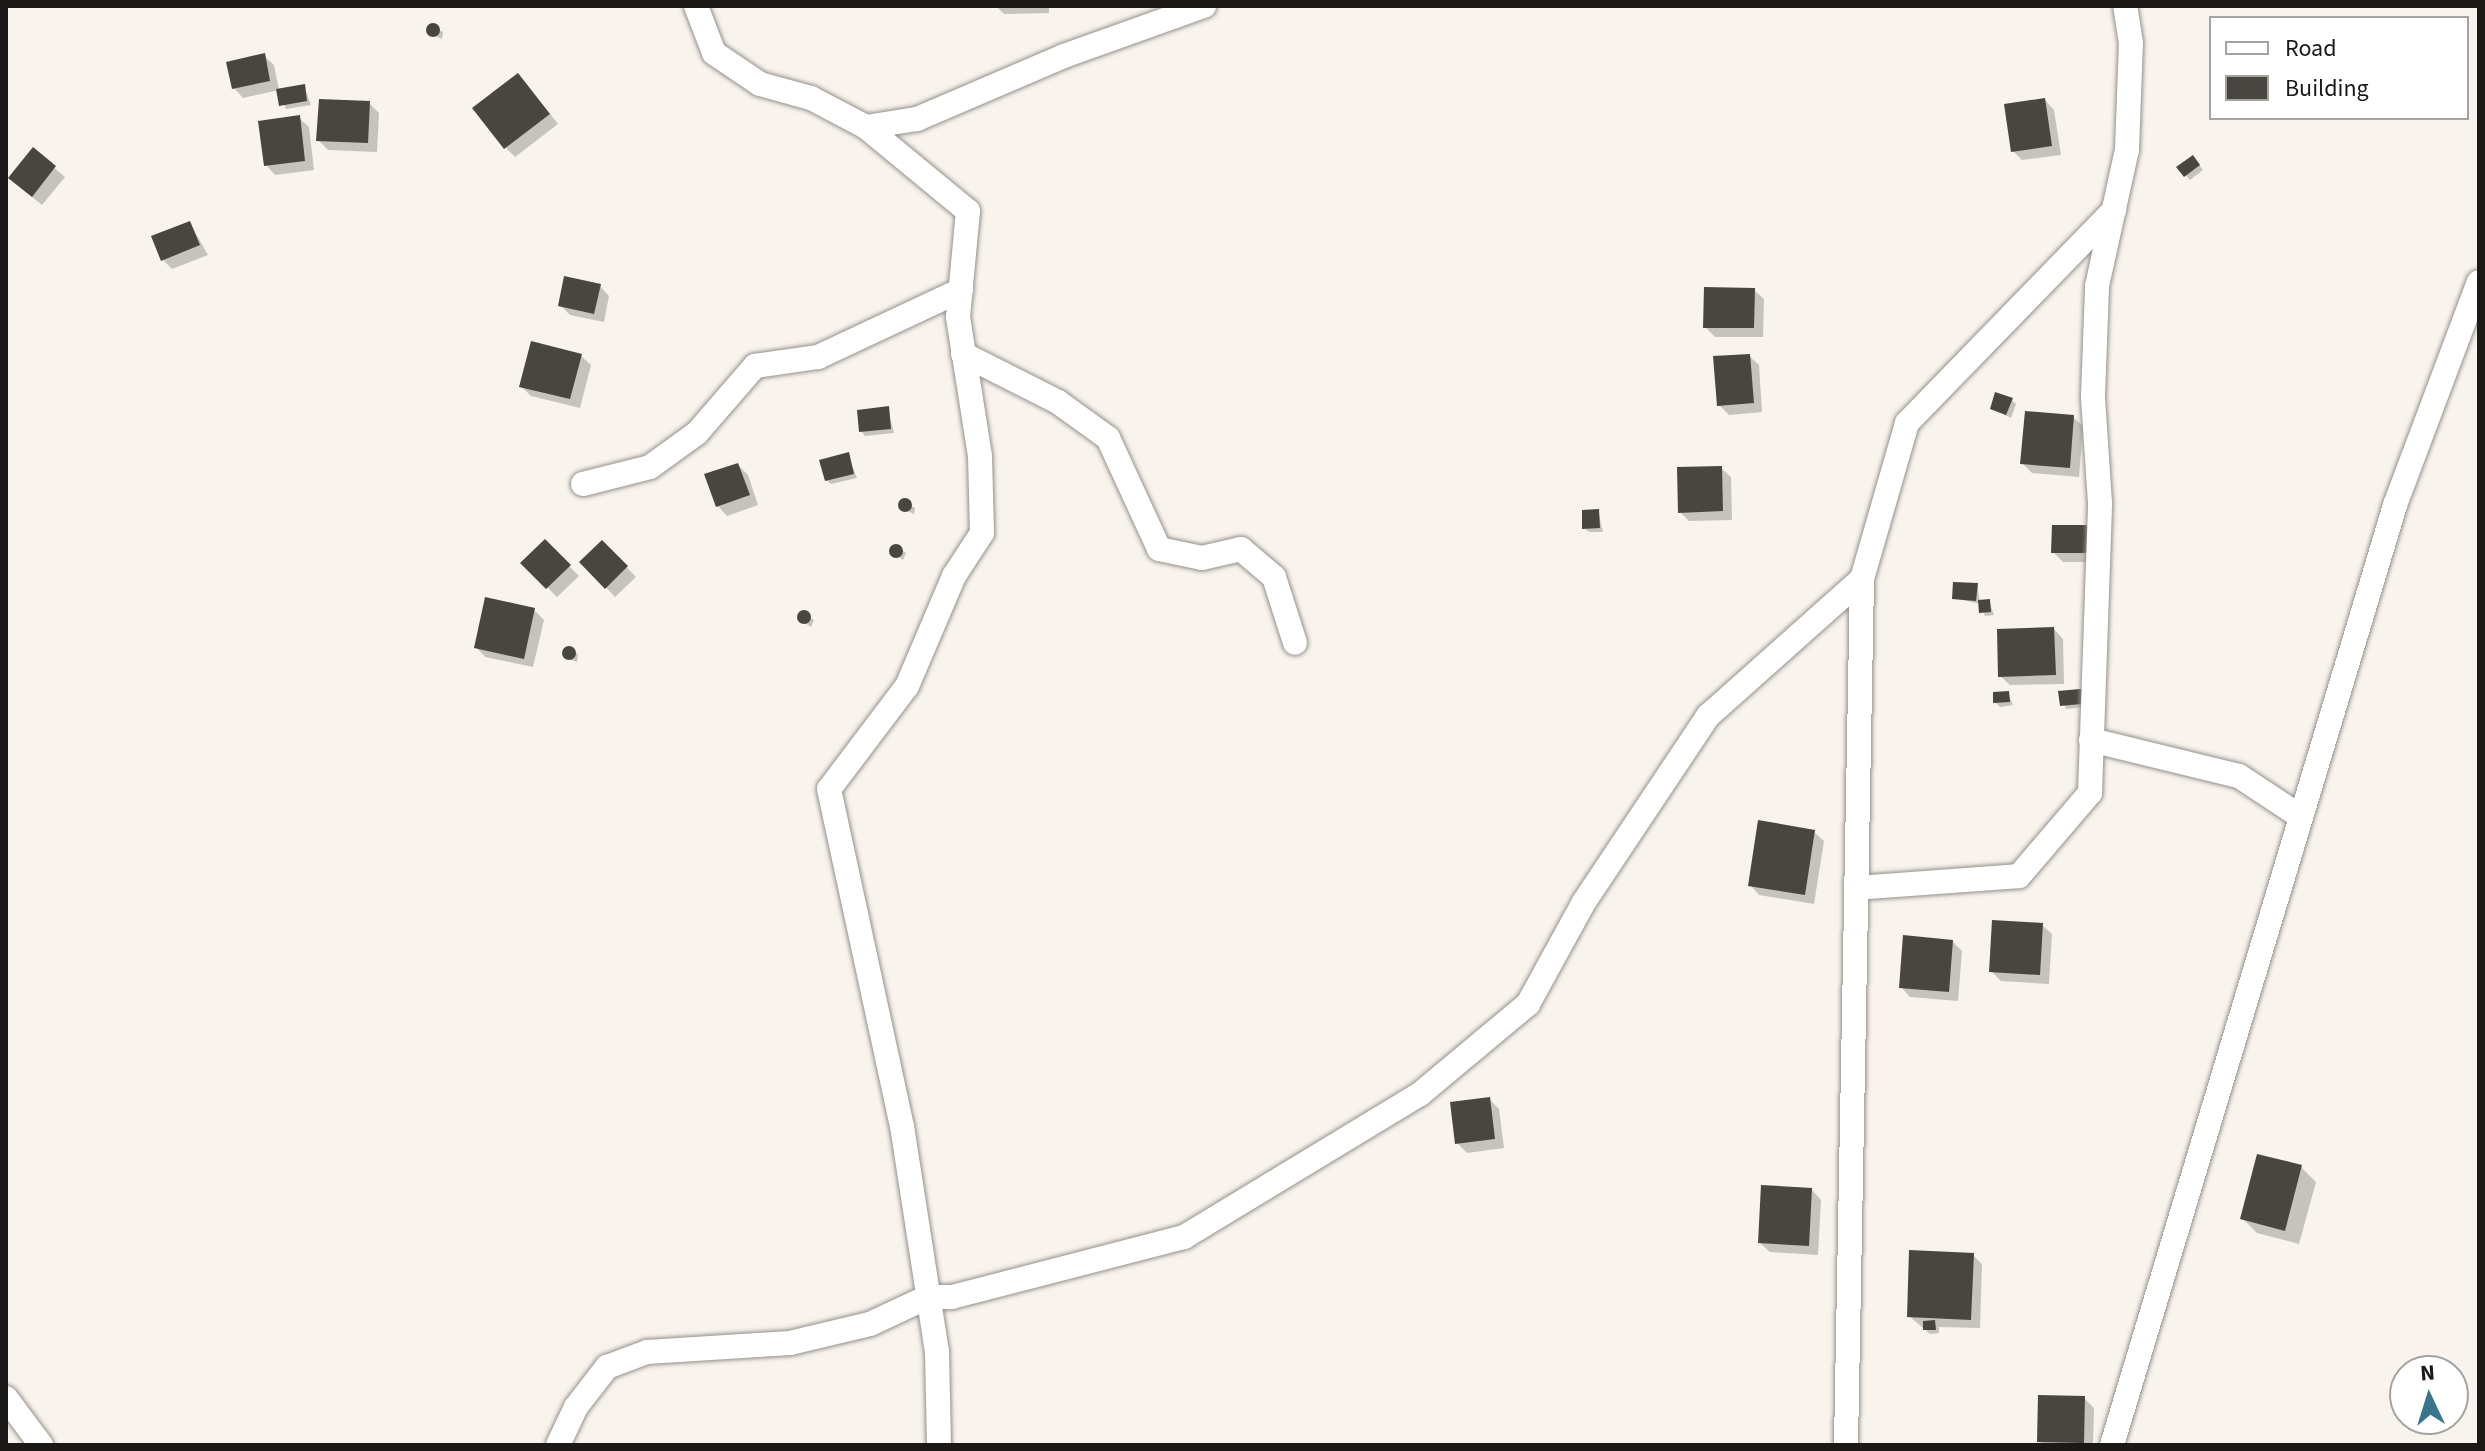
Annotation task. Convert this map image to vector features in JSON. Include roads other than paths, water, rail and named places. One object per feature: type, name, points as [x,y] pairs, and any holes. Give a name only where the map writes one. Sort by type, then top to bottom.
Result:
[{"type":"street","points":[[696,6],[714,53],[760,84],[811,98],[866,127],[968,211],[961,290],[963,354],[980,456],[982,533],[954,576],[907,686],[829,789],[902,1126],[937,1351],[939,1445]]},
{"type":"street","points":[[866,127],[917,119],[1064,56],[1204,6]]},
{"type":"street","points":[[1856,888],[2019,876],[2090,793],[2100,503],[2093,397],[2097,286],[2127,150],[2131,43],[2125,6]]},
{"type":"street","points":[[1846,1445],[1862,579],[1907,423],[2114,210]]},
{"type":"street","points":[[2112,1445],[2395,505],[2479,282]]},
{"type":"street","points":[[583,484],[650,467],[697,433],[755,366],[818,357],[961,290]]},
{"type":"street","points":[[963,354],[1058,402],[1108,438],[1159,549],[1202,558],[1241,549],[1274,577],[1295,643]]},
{"type":"street","points":[[558,1445],[576,1407],[607,1367],[647,1352],[790,1343],[870,1324],[928,1297],[952,1297],[1184,1237],[1420,1094],[1528,1004],[1584,902],[1708,716],[1862,579]]},
{"type":"street","points":[[2091,740],[2239,776],[2301,817]]},
{"type":"street","points":[[6,1398],[41,1445]]}]
